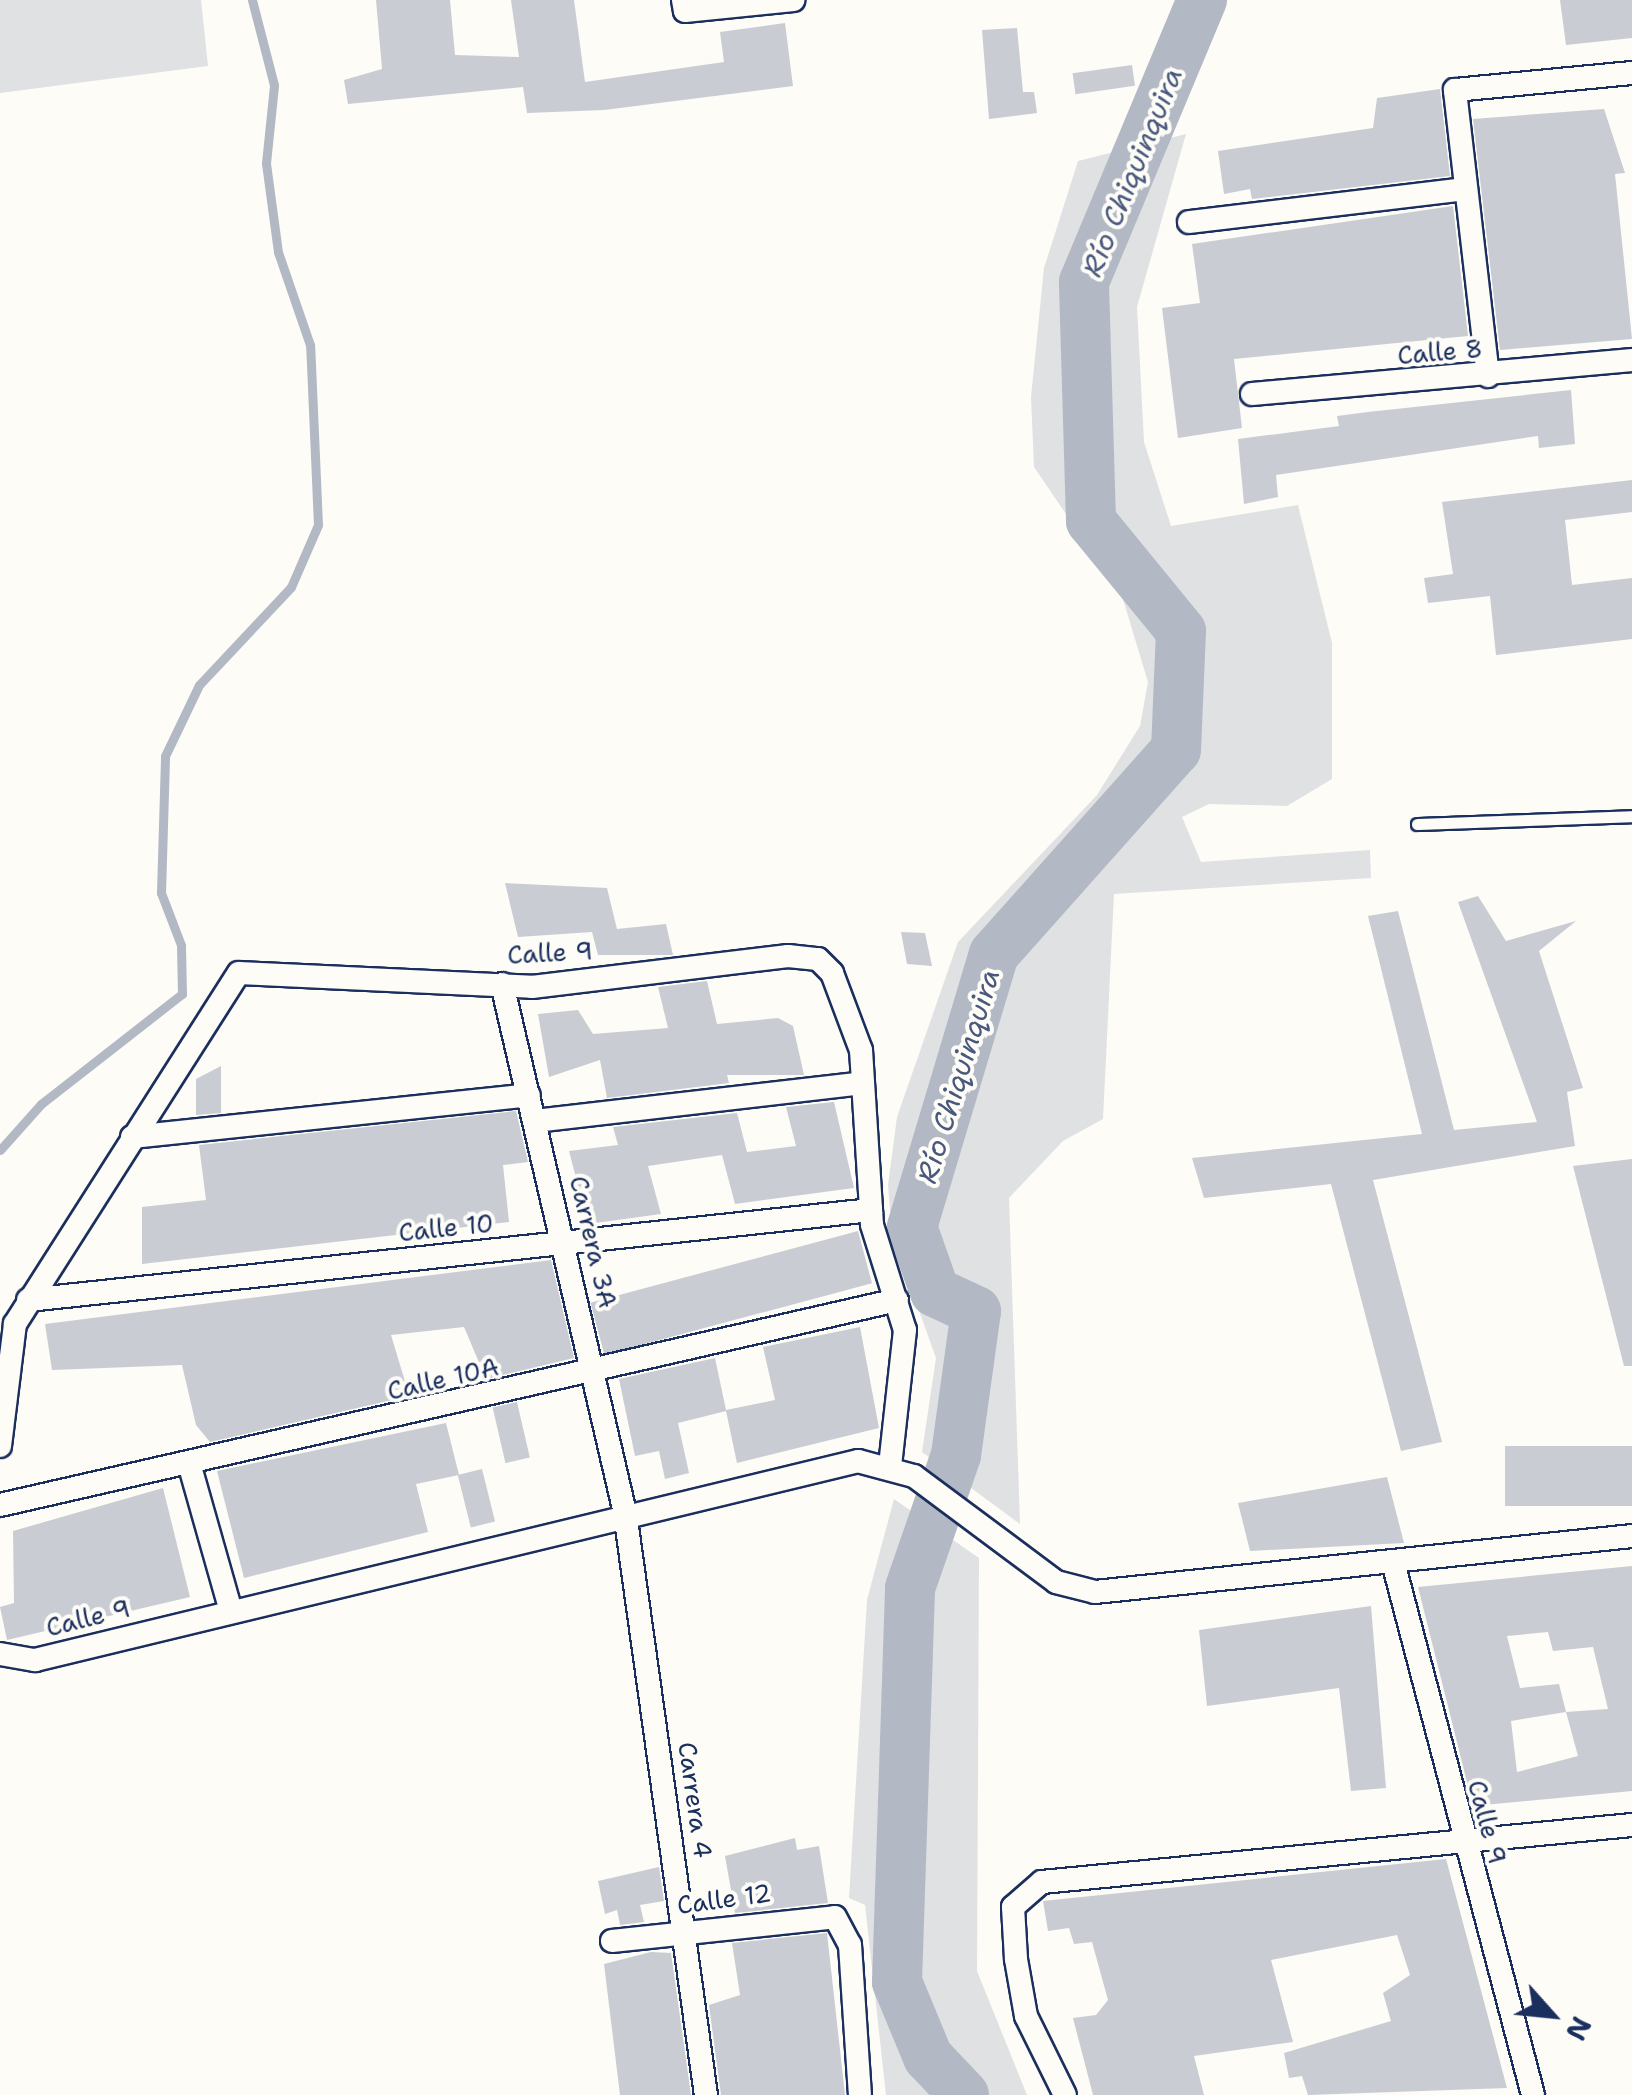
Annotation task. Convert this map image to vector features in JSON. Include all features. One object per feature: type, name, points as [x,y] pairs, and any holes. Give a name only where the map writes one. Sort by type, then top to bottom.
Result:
[{"type":"street","points":[[683,0],[685,11],[793,0]]},
{"type":"street","points":[[1488,376],[1456,90],[1632,73]]},
{"type":"street","points":[[1189,222],[1465,189]]},
{"type":"street","name":"Calle 8","points":[[1252,394],[1488,376],[1632,360]]},
{"type":"street","name":"Calle 9","points":[[0,1446],[8,1352],[28,1300],[239,973],[502,984],[818,959],[851,1021],[863,1083],[870,1210],[897,1300],[903,1388],[890,1466]]},
{"type":"street","name":"Carrera 3A","points":[[502,984],[625,1513]]},
{"type":"street","points":[[536,1121],[863,1083]]},
{"type":"street","points":[[132,1137],[529,1095]]},
{"type":"street","name":"Calle 10","points":[[28,1300],[870,1210]]},
{"type":"street","name":"Calle 10A","points":[[0,1505],[594,1373],[897,1300]]},
{"type":"street","name":"Calle 9","points":[[0,1654],[35,1660],[625,1513],[858,1461],[890,1466],[914,1476],[1056,1582],[1095,1592],[1632,1536]]},
{"type":"street","points":[[189,1464],[231,1611]]},
{"type":"street","name":"Carrera 4","points":[[625,1513],[706,2095]]},
{"type":"street","name":"Calle 9","points":[[1393,1562],[1464,1846],[1533,2095]]},
{"type":"street","points":[[1064,2095],[1026,2016],[1013,1907],[1026,1890],[1042,1882],[1464,1846],[1632,1825]]},
{"type":"street","name":"Calle 12","points":[[612,1941],[825,1913],[842,1923],[860,2095]]},
{"type":"lane","points":[[1416,824],[1632,816]]},
{"type":"shaded area","points":[[0,0],[201,0],[208,66],[0,93]]},
{"type":"shaded area","points":[[1186,134],[1137,307],[1144,442],[1171,526],[1298,505],[1332,643],[1332,779],[1287,806],[1209,804],[1182,817],[1201,862],[1370,850],[1371,878],[1114,894],[1103,1119],[1063,1141],[1009,1198],[1020,1524],[922,1452],[936,1358],[892,1235],[888,1185],[897,1117],[958,942],[1097,795],[1140,726],[1148,682],[1122,596],[1034,467],[1031,397],[1044,268],[1078,161]]},
{"type":"shaded area","points":[[894,1499],[979,1558],[977,1971],[1027,2095],[886,2095],[865,1905],[849,1898],[867,1600]]},
{"type":"building","points":[[376,0],[450,0],[455,55],[519,57],[511,0],[574,0],[585,82],[724,62],[720,32],[785,23],[793,86],[604,110],[527,113],[523,87],[348,104],[344,80],[382,69]]},
{"type":"building","points":[[1560,0],[1632,0],[1632,38],[1566,45]]},
{"type":"building","points":[[1017,28],[1023,92],[1034,92],[1037,113],[989,119],[982,30]]},
{"type":"building","points":[[1132,65],[1135,86],[1076,94],[1073,73]]},
{"type":"building","points":[[1440,89],[1450,176],[1252,199],[1250,189],[1224,194],[1218,151],[1373,128],[1377,98]]},
{"type":"building","points":[[1604,109],[1625,173],[1615,174],[1632,339],[1500,350],[1473,119]]},
{"type":"building","points":[[1453,206],[1468,336],[1234,359],[1242,428],[1178,438],[1162,308],[1200,303],[1192,244]]},
{"type":"building","points":[[1571,390],[1575,444],[1539,448],[1538,436],[1276,475],[1278,497],[1244,504],[1238,439],[1339,426],[1337,416]]},
{"type":"building","points":[[1632,480],[1632,512],[1565,520],[1572,585],[1632,578],[1632,639],[1496,655],[1490,596],[1428,603],[1424,578],[1453,574],[1442,502]]},
{"type":"building","points":[[505,883],[607,888],[617,929],[666,924],[673,955],[598,955],[592,932],[518,937]]},
{"type":"building","points":[[1478,896],[1506,941],[1576,921],[1539,951],[1583,1088],[1567,1092],[1575,1146],[1373,1180],[1442,1442],[1401,1451],[1331,1184],[1204,1198],[1192,1158],[1422,1134],[1368,916],[1398,911],[1454,1130],[1537,1122],[1458,902]]},
{"type":"building","points":[[901,932],[925,933],[932,966],[907,964]]},
{"type":"building","points":[[707,981],[717,1024],[778,1018],[793,1026],[804,1075],[727,1075],[729,1083],[607,1098],[600,1060],[549,1077],[538,1014],[578,1010],[593,1034],[668,1028],[658,987]]},
{"type":"building","points":[[221,1066],[221,1113],[196,1115],[196,1079]]},
{"type":"building","points":[[834,1102],[854,1188],[735,1204],[722,1155],[648,1166],[661,1214],[588,1224],[569,1151],[618,1145],[613,1127],[737,1113],[747,1152],[796,1146],[786,1107]]},
{"type":"building","points":[[516,1111],[528,1162],[503,1165],[509,1222],[142,1264],[142,1207],[206,1200],[199,1145]]},
{"type":"building","points":[[1632,1159],[1632,1366],[1624,1366],[1573,1166]]},
{"type":"building","points":[[858,1231],[872,1283],[604,1355],[590,1303]]},
{"type":"building","points":[[551,1260],[574,1358],[486,1379],[464,1327],[391,1335],[407,1388],[389,1391],[392,1400],[210,1442],[196,1425],[182,1365],[52,1370],[45,1324]]},
{"type":"building","points":[[860,1327],[879,1428],[737,1463],[726,1411],[678,1423],[689,1473],[665,1479],[659,1451],[635,1456],[619,1379],[715,1358],[726,1410],[775,1400],[763,1347]]},
{"type":"building","points":[[517,1402],[530,1458],[505,1463],[493,1408]]},
{"type":"building","points":[[446,1423],[459,1475],[416,1484],[428,1532],[244,1578],[217,1471]]},
{"type":"building","points":[[1505,1446],[1632,1446],[1632,1506],[1505,1506]]},
{"type":"building","points":[[482,1469],[495,1521],[471,1527],[458,1475]]},
{"type":"building","points":[[1387,1477],[1404,1543],[1250,1551],[1238,1503]]},
{"type":"building","points":[[163,1488],[190,1597],[7,1640],[0,1607],[14,1603],[13,1531]]},
{"type":"building","points":[[1632,1566],[1632,1791],[1473,1806],[1418,1587]],"holes":[[[1548,1632],[1553,1651],[1593,1647],[1608,1709],[1566,1712],[1559,1684],[1520,1688],[1507,1636]],[[1566,1712],[1578,1756],[1517,1772],[1511,1721]]]},
{"type":"building","points":[[1371,1606],[1386,1788],[1351,1791],[1339,1688],[1207,1706],[1199,1630]]},
{"type":"building","points":[[795,1838],[797,1850],[819,1846],[828,1903],[735,1913],[725,1856]]},
{"type":"building","points":[[1446,1859],[1507,2088],[1308,2095],[1302,2076],[1289,2078],[1284,2053],[1391,2021],[1383,1993],[1410,1975],[1397,1935],[1271,1960],[1293,2042],[1194,2056],[1204,2095],[1093,2095],[1073,2018],[1096,2015],[1108,2000],[1092,1942],[1074,1944],[1069,1928],[1048,1931],[1043,1901]]},
{"type":"building","points":[[659,1867],[664,1901],[640,1905],[644,1922],[620,1925],[617,1910],[605,1914],[598,1881]]},
{"type":"building","points":[[827,1933],[845,2095],[721,2095],[709,2005],[740,1995],[732,1943]]},
{"type":"building","points":[[651,1952],[671,1953],[691,2095],[620,2095],[604,1964]]},
{"type":"waterway","points":[[0,1150],[41,1104],[182,994],[181,945],[161,893],[165,756],[199,685],[291,587],[318,525],[310,345],[278,252],[266,163],[274,85],[252,0]]},
{"type":"waterway","name":"Río Chiquinquira","points":[[964,2095],[928,2057],[897,1982],[910,1588],[956,1455],[976,1311],[935,1292],[912,1227],[994,954],[1176,750],[1181,631],[1091,521],[1084,282],[1202,0]]}]
